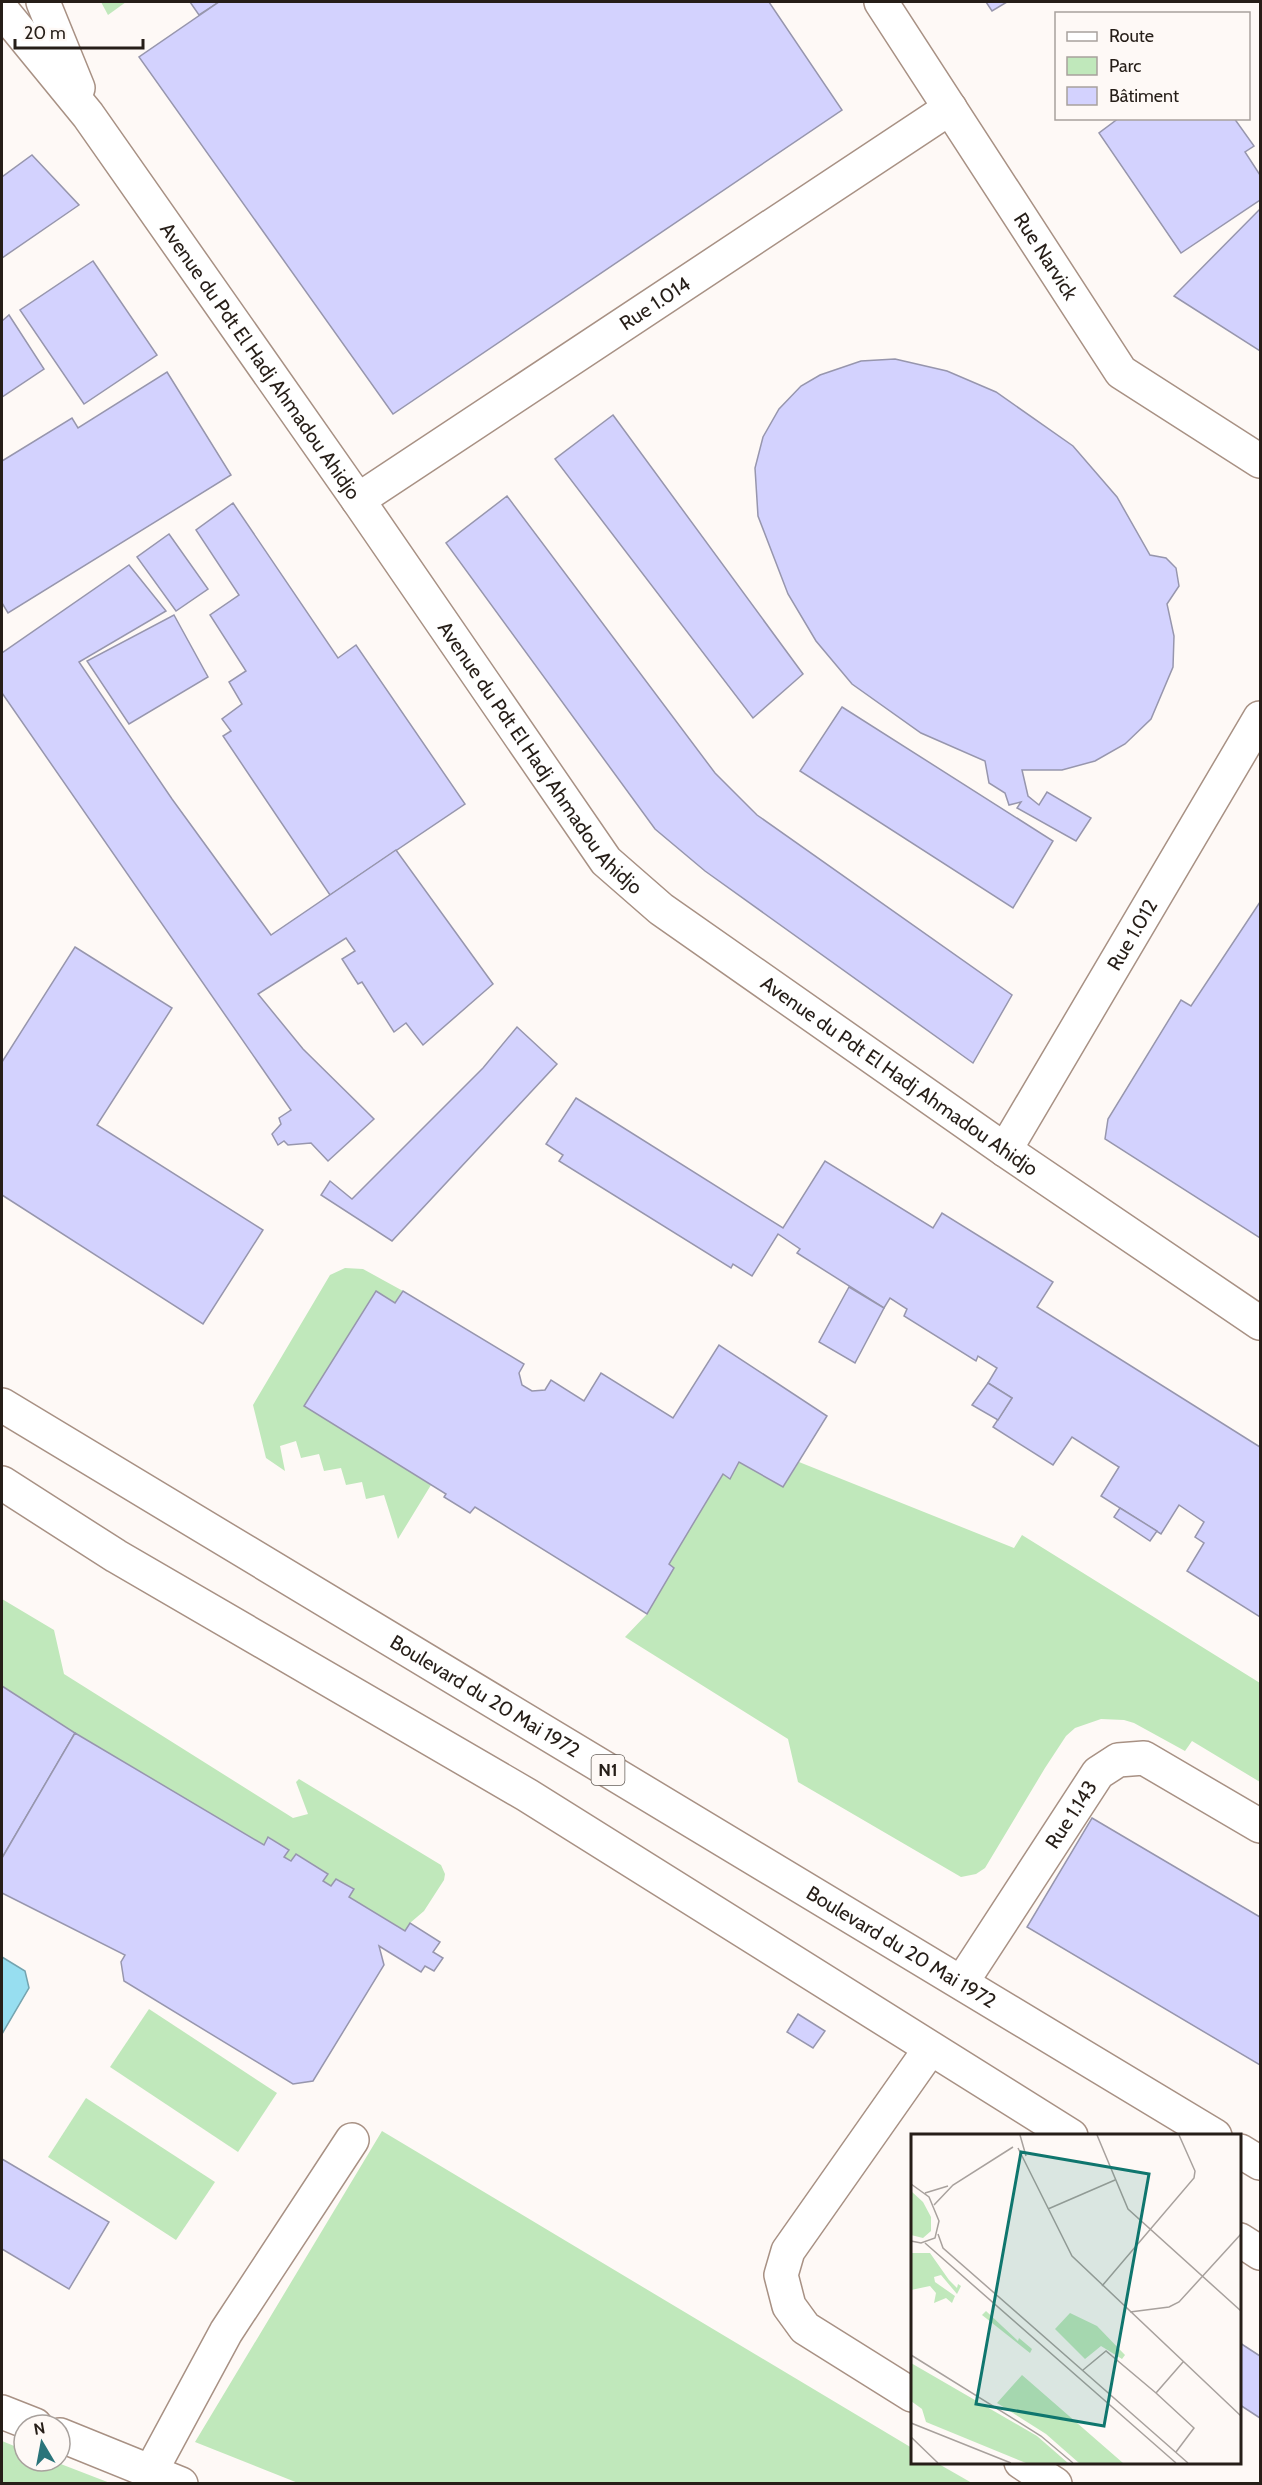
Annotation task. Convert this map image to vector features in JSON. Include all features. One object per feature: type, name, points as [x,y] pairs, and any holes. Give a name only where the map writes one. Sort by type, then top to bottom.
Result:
[{"type":"main road","points":[[43,2],[88,115]]},
{"type":"main road","name":"Rue Narvick","points":[[881,2],[1121,372],[1260,461]]},
{"type":"main road","name":"Avenue du Pdt El Hadj Ahmadou Ahidjo","points":[[2,10],[88,115],[358,500],[606,861],[661,909],[1005,1150],[1260,1323]]},
{"type":"main road","name":"Rue 1.014","points":[[358,500],[950,108]]},
{"type":"main road","name":"Rue 1.012","points":[[1005,1150],[1260,718]]},
{"type":"main road","name":"Boulevard du 20 Mai 1972","points":[[2,1405],[1212,2134]]},
{"type":"main road","points":[[2,1483],[116,1556],[527,1795],[1068,2134]]},
{"type":"main road","name":"Rue 1.143","points":[[962,1982],[1098,1773],[1118,1760],[1144,1758],[1260,1826]]},
{"type":"main road","points":[[911,2394],[805,2328],[789,2306],[781,2275],[788,2251],[930,2049]]},
{"type":"main road","points":[[151,2471],[226,2332],[352,2140]]},
{"type":"main road","points":[[1241,2152],[1260,2163]]},
{"type":"main road","points":[[1241,2241],[1260,2253]]},
{"type":"main road","points":[[72,2440],[181,2484]]},
{"type":"main road","points":[[1024,2464],[1055,2484]]},
{"type":"green space","points":[[101,2],[126,2],[108,15]]},
{"type":"green space","points":[[345,1268],[363,1269],[403,1291],[395,1303],[376,1291],[304,1406],[431,1485],[398,1539],[384,1495],[366,1499],[362,1482],[346,1485],[341,1468],[324,1471],[319,1454],[301,1458],[296,1441],[280,1446],[285,1471],[266,1458],[253,1405],[330,1275]]},
{"type":"green space","points":[[739,1462],[783,1487],[799,1462],[1014,1548],[1022,1535],[1260,1683],[1260,1782],[1192,1741],[1185,1751],[1134,1723],[1101,1719],[1075,1728],[1066,1736],[985,1868],[976,1874],[961,1877],[798,1782],[788,1739],[625,1637],[647,1614],[674,1568],[669,1564],[723,1474],[730,1478]]},
{"type":"green space","points":[[2,1599],[54,1630],[64,1674],[293,1818],[308,1814],[296,1782],[299,1779],[441,1865],[445,1874],[444,1880],[424,1911],[410,1923],[405,1931],[349,1897],[354,1889],[336,1879],[331,1886],[323,1881],[327,1874],[284,1857],[288,1850],[269,1837],[264,1845],[75,1733],[2,1686]]},
{"type":"green space","points":[[149,2009],[277,2093],[238,2152],[110,2067]]},
{"type":"green space","points":[[86,2098],[215,2182],[176,2240],[48,2157]]},
{"type":"green space","points":[[382,2131],[911,2447],[911,2464],[939,2464],[972,2483],[298,2483],[195,2442]]},
{"type":"green space","points":[[2,2441],[12,2445],[12,2473],[72,2473],[72,2468],[110,2483],[2,2483]]},
{"type":"water","points":[[2,1957],[25,1971],[29,1988],[2,2034]]},
{"type":"building","points":[[190,2],[219,2],[199,15]]},
{"type":"building","points":[[219,2],[769,2],[842,110],[393,414],[139,57]]},
{"type":"building","points":[[986,2],[1007,2],[992,11]]},
{"type":"building","points":[[1116,120],[1235,120],[1254,146],[1245,152],[1260,175],[1260,200],[1181,253],[1099,133]]},
{"type":"building","points":[[32,155],[79,205],[2,258],[2,177]]},
{"type":"building","points":[[1260,209],[1260,351],[1174,296]]},
{"type":"building","points":[[93,261],[157,355],[84,404],[20,310]]},
{"type":"building","points":[[9,315],[44,369],[2,397],[2,321]]},
{"type":"building","points":[[895,359],[947,371],[996,392],[1073,446],[1117,497],[1150,555],[1166,558],[1176,568],[1179,586],[1167,604],[1174,636],[1173,667],[1151,719],[1125,744],[1095,761],[1062,770],[1022,770],[1028,796],[1039,805],[1047,792],[1091,818],[1076,841],[1017,808],[1021,802],[1009,805],[1005,793],[989,783],[985,761],[921,733],[852,684],[816,641],[788,594],[758,516],[755,468],[763,437],[779,409],[801,386],[820,375],[861,361]]},
{"type":"building","points":[[167,372],[231,475],[8,613],[2,603],[2,461],[72,418],[78,428]]},
{"type":"building","points":[[613,415],[803,674],[753,718],[555,459]]},
{"type":"building","points":[[507,496],[715,773],[757,815],[1012,995],[973,1063],[705,871],[655,829],[446,543]]},
{"type":"building","points":[[233,503],[338,658],[356,645],[465,804],[330,895],[223,736],[231,731],[222,719],[242,704],[229,682],[246,671],[210,615],[239,595],[196,530]]},
{"type":"building","points":[[169,534],[208,589],[176,611],[137,557]]},
{"type":"building","points":[[129,565],[166,611],[79,662],[172,799],[271,935],[396,850],[493,984],[423,1045],[406,1023],[394,1032],[362,982],[358,984],[342,959],[355,951],[346,938],[258,994],[303,1049],[374,1119],[328,1161],[311,1143],[288,1145],[284,1141],[278,1145],[272,1134],[281,1124],[279,1118],[291,1110],[2,693],[2,653]]},
{"type":"building","points":[[174,615],[208,677],[129,724],[87,661]]},
{"type":"building","points":[[842,707],[1053,841],[1013,908],[800,771]]},
{"type":"building","points":[[1260,902],[1260,1238],[1105,1139],[1108,1119],[1181,1000],[1191,1006]]},
{"type":"building","points":[[75,947],[172,1008],[97,1125],[263,1230],[203,1324],[2,1195],[2,1062]]},
{"type":"building","points":[[517,1027],[557,1064],[392,1241],[321,1195],[330,1181],[352,1199],[483,1068]]},
{"type":"building","points":[[576,1098],[783,1228],[825,1161],[933,1228],[942,1213],[1053,1282],[1037,1307],[1260,1447],[1260,1617],[1187,1571],[1204,1543],[1195,1537],[1204,1522],[1179,1505],[1161,1534],[1101,1496],[1119,1467],[1072,1437],[1053,1465],[993,1427],[1012,1398],[988,1383],[997,1368],[978,1356],[976,1361],[904,1316],[907,1309],[890,1298],[884,1308],[797,1253],[800,1249],[778,1234],[752,1276],[733,1264],[731,1268],[559,1161],[563,1155],[546,1144]]},
{"type":"building","points":[[849,1287],[884,1308],[855,1363],[819,1342]]},
{"type":"building","points":[[376,1291],[395,1303],[403,1291],[524,1364],[519,1373],[522,1385],[532,1391],[545,1390],[551,1380],[584,1401],[601,1373],[673,1418],[719,1345],[827,1416],[783,1487],[739,1462],[730,1479],[723,1474],[669,1564],[674,1568],[647,1614],[475,1507],[470,1513],[444,1497],[446,1494],[304,1406]]},
{"type":"building","points":[[988,1383],[1012,1398],[998,1420],[972,1405]]},
{"type":"building","points":[[1120,1508],[1157,1531],[1150,1541],[1114,1517]]},
{"type":"building","points":[[2,1686],[75,1733],[2,1858]]},
{"type":"building","points":[[75,1733],[264,1845],[268,1837],[289,1850],[284,1857],[291,1861],[296,1854],[328,1874],[323,1881],[331,1886],[336,1879],[354,1889],[349,1897],[405,1931],[410,1923],[440,1942],[433,1952],[443,1958],[434,1971],[425,1966],[421,1972],[379,1946],[384,1965],[313,2081],[293,2084],[124,1981],[121,1962],[125,1955],[2,1893],[2,1858]]},
{"type":"building","points":[[1092,1818],[1260,1917],[1260,2065],[1027,1927]]},
{"type":"building","points":[[798,2014],[825,2031],[813,2048],[787,2032]]},
{"type":"building","points":[[2,2159],[109,2222],[69,2289],[2,2249]]},
{"type":"building","points":[[1241,2344],[1260,2356],[1260,2418],[1241,2406]]}]
